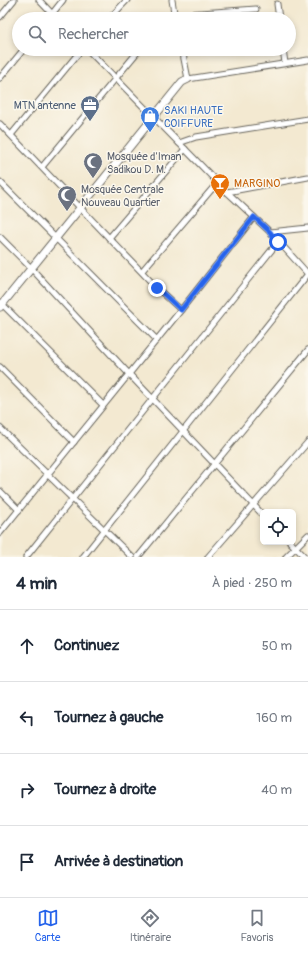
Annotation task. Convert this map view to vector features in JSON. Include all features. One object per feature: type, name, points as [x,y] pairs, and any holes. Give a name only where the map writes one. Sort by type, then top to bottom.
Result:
[{"type":"street","points":[[0,17],[14,0]]},
{"type":"street","points":[[39,0],[50,12]]},
{"type":"street","points":[[54,12],[63,0]]},
{"type":"street","points":[[116,12],[127,0]]},
{"type":"street","points":[[172,0],[175,12]]},
{"type":"street","points":[[277,4],[278,12]]},
{"type":"street","points":[[215,12],[256,9]]},
{"type":"street","points":[[0,78],[18,56]]},
{"type":"street","points":[[11,135],[76,56]]},
{"type":"street","points":[[82,557],[308,274],[270,232],[227,192],[94,56]]},
{"type":"street","points":[[42,167],[134,56]]},
{"type":"street","points":[[183,56],[188,80]]},
{"type":"street","points":[[284,56],[285,63]]},
{"type":"street","points":[[103,406],[1,305],[182,82],[308,60]]},
{"type":"street","points":[[179,143],[196,138],[308,119]]},
{"type":"street","points":[[0,124],[157,288],[181,310]]},
{"type":"street","points":[[110,238],[185,149]]},
{"type":"street","points":[[227,192],[308,177]]},
{"type":"street","points":[[0,182],[157,340]]},
{"type":"street","points":[[142,271],[218,182]]},
{"type":"street","points":[[0,533],[157,340],[254,217]]},
{"type":"street","points":[[270,232],[308,228]]},
{"type":"street","points":[[0,237],[31,268],[260,512]]},
{"type":"street","points":[[26,557],[278,242]]},
{"type":"street","points":[[138,557],[308,350]]},
{"type":"street","points":[[0,368],[74,442]]},
{"type":"street","points":[[0,428],[132,557]]},
{"type":"street","points":[[208,557],[308,442]]},
{"type":"street","points":[[0,491],[18,510]]},
{"type":"street","points":[[286,557],[308,535]]},
{"type":"street","points":[[292,545],[305,557]]},
{"type":"place","name":"MTN antenne","points":[[90,122]]},
{"type":"place","name":"SAKI HAUTE COIFFURE","points":[[150,133]]},
{"type":"place","name":"Mosquée d'Iman Sadikou D. M.","points":[[93,179]]},
{"type":"place","name":"MARGINO","points":[[220,200]]},
{"type":"place","name":"Mosquée Centrale Nouveau Quartier","points":[[67,212]]},
{"type":"route","points":[[157,288],[181,310],[254,217],[278,242]]}]
